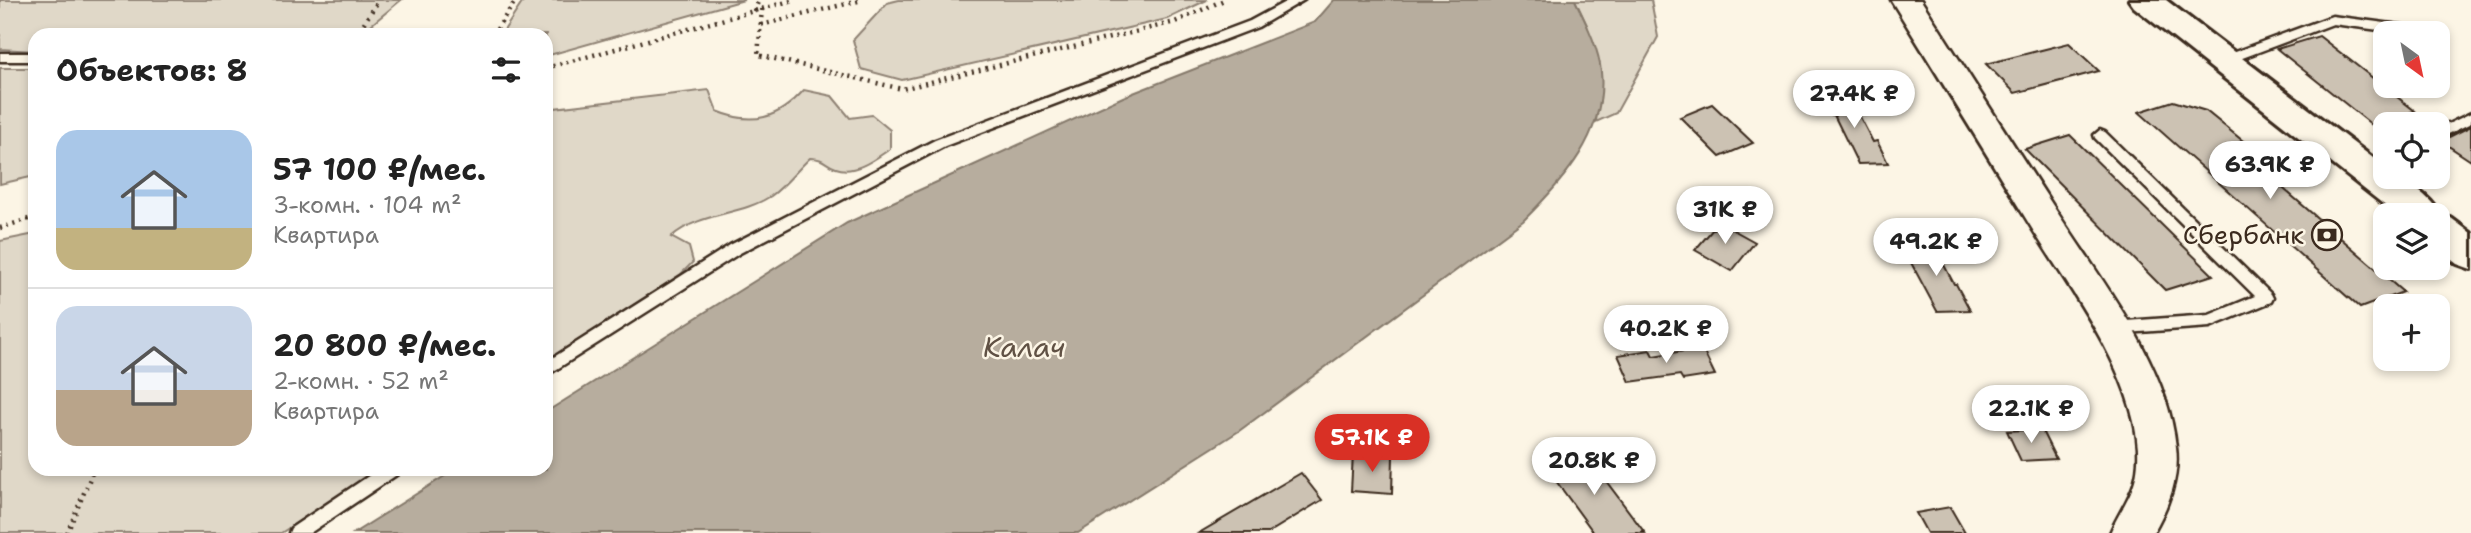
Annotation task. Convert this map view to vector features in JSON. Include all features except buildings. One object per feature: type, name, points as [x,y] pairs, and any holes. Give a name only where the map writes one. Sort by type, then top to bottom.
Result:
[{"type":"main road","points":[[2147,0],[2225,60],[2373,163]]},
{"type":"main road","points":[[2398,189],[2411,203]]},
{"type":"main road","points":[[2450,237],[2471,254]]},
{"type":"street","points":[[1906,0],[2111,328],[2139,381],[2156,435],[2157,481],[2138,523],[2130,533]]},
{"type":"lane","points":[[553,366],[735,249],[940,143],[1254,24],[1298,0]]},
{"type":"lane","points":[[2225,60],[2332,20],[2373,25]]},
{"type":"lane","points":[[0,57],[28,57]]},
{"type":"lane","points":[[2450,128],[2471,118]]},
{"type":"lane","points":[[2100,135],[2266,298],[2210,321],[2111,328]]},
{"type":"lane","points":[[297,533],[381,476]]},
{"type":"path","points":[[361,28],[379,0]]},
{"type":"path","points":[[498,28],[516,0]]},
{"type":"path","points":[[754,11],[759,0]]},
{"type":"path","points":[[553,66],[794,0]]},
{"type":"path","points":[[761,25],[862,0]]},
{"type":"path","points":[[762,9],[758,55],[902,89],[1175,22],[1224,0]]},
{"type":"path","points":[[0,228],[28,219]]},
{"type":"path","points":[[66,533],[91,476]]},
{"type":"shaded area","points":[[0,0],[401,0],[367,28],[28,28],[28,51],[0,49]]},
{"type":"shaded area","points":[[524,0],[744,0],[553,54],[553,28],[506,28]]},
{"type":"shaded area","points":[[899,0],[1207,0],[1167,19],[902,80],[861,69],[853,40],[887,3]]},
{"type":"shaded area","points":[[1575,0],[1651,0],[1658,37],[1616,113],[1596,122],[1601,72],[1587,25]]},
{"type":"shaded area","points":[[0,68],[28,68],[28,178],[0,184]]},
{"type":"shaded area","points":[[709,90],[717,111],[753,119],[784,108],[804,90],[832,96],[850,118],[872,115],[890,130],[890,149],[864,165],[843,170],[822,160],[810,158],[771,196],[682,229],[671,237],[689,247],[693,262],[681,274],[553,356],[553,108]]},
{"type":"shaded area","points":[[28,235],[28,476],[368,476],[281,533],[0,533],[0,241]]},
{"type":"water","name":"Калач","points":[[1334,0],[1575,0],[1595,44],[1601,72],[1601,94],[1590,135],[1567,172],[1523,221],[1239,431],[1078,533],[354,533],[445,476],[553,476],[553,408],[847,223],[1123,97],[1315,22]]},
{"type":"place","name":"Сбербанк","points":[[2327,235]]}]
